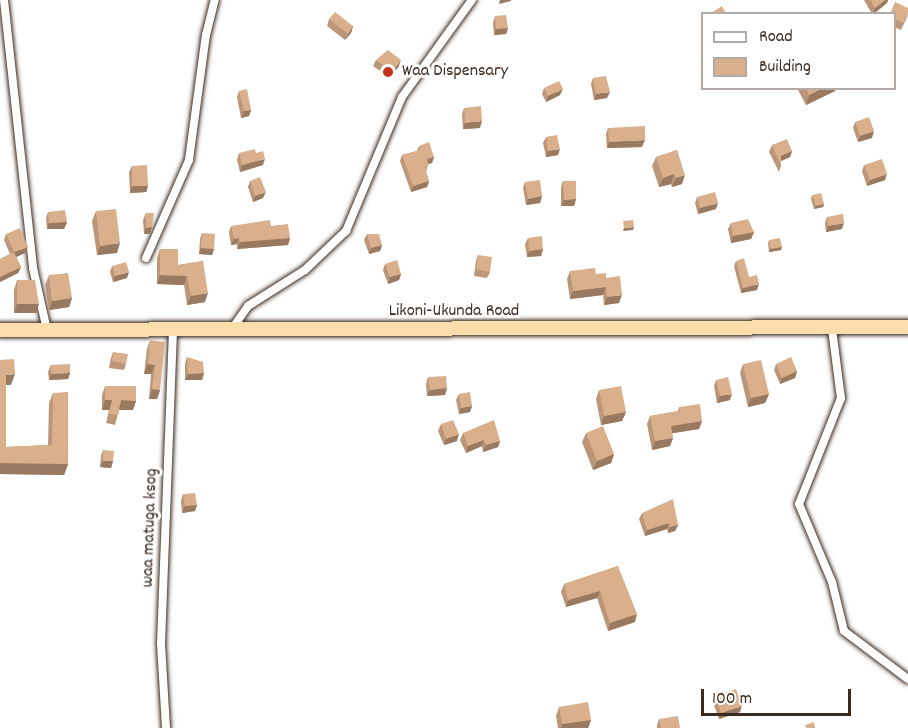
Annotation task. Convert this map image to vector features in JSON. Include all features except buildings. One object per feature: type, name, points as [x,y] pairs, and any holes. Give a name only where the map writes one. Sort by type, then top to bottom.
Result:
[{"type":"highway","name":"Likoni-Ukunda Road","points":[[0,330],[908,327]]},
{"type":"street","points":[[4,0],[29,236],[46,330]]},
{"type":"street","points":[[146,258],[189,160],[206,35],[215,0]]},
{"type":"street","points":[[231,330],[248,306],[305,270],[346,231],[402,97],[472,0]]},
{"type":"street","points":[[832,329],[841,398],[799,504],[832,582],[844,631],[908,680]]},
{"type":"street","name":"waa matuga ksog","points":[[166,728],[161,643],[173,330]]},
{"type":"place","name":"Waa Dispensary","points":[[388,72]]}]
